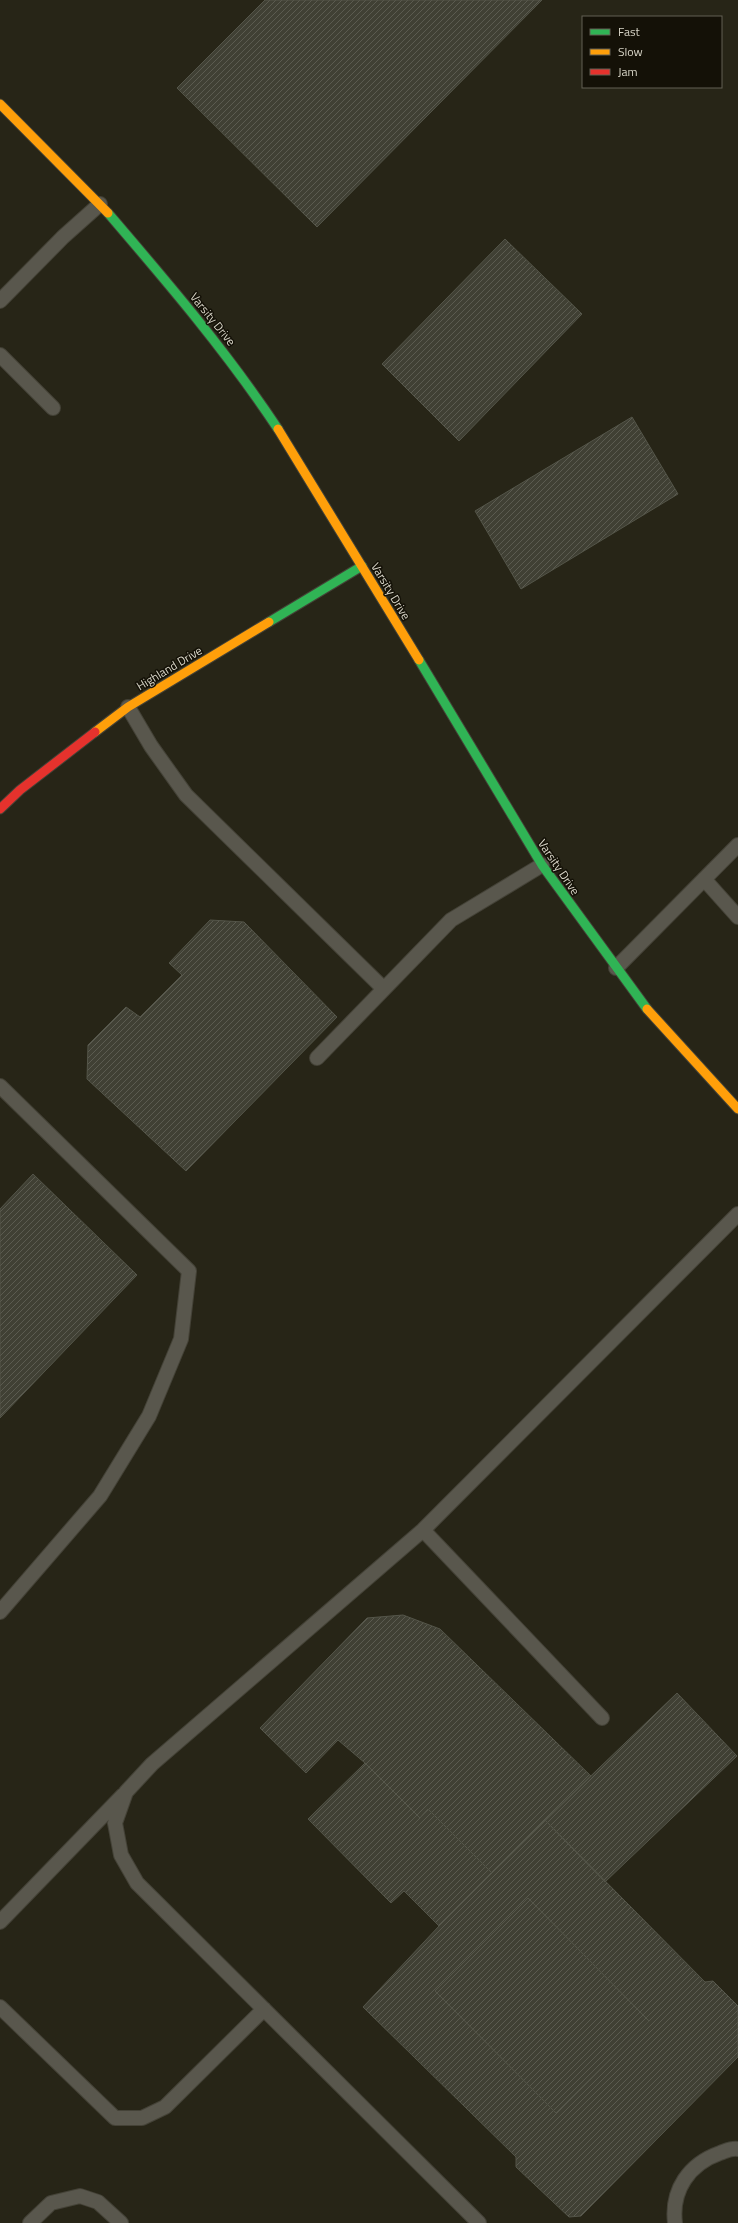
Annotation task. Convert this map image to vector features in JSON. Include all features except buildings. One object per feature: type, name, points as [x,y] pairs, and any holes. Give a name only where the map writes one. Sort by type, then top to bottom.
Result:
[{"type":"street","name":"Varsity Drive","points":[[0,104],[100,204],[190,309],[250,385],[362,566],[542,865],[644,1006],[738,1109]]},
{"type":"street","name":"Highland Drive","points":[[0,809],[20,790],[128,707],[362,566]]},
{"type":"lane","points":[[0,301],[63,237],[100,204]]},
{"type":"lane","points":[[0,355],[53,408]]},
{"type":"lane","points":[[128,707],[151,746],[186,795],[384,989]]},
{"type":"lane","points":[[616,968],[738,845]]},
{"type":"lane","points":[[317,1058],[452,920],[542,865]]},
{"type":"lane","points":[[704,879],[738,917]]},
{"type":"lane","points":[[0,1086],[189,1271],[181,1339],[149,1416],[100,1496],[0,1612]]},
{"type":"lane","points":[[0,1922],[152,1764],[423,1530],[738,1214]]},
{"type":"lane","points":[[423,1530],[602,1718]]},
{"type":"lane","points":[[126,1792],[115,1823],[121,1855],[138,1883],[479,2223]]},
{"type":"lane","points":[[0,2007],[102,2108],[115,2118],[142,2118],[166,2106],[264,2008]]},
{"type":"lane","points":[[675,2223],[673,2208],[683,2180],[704,2158],[732,2148],[738,2149]]},
{"type":"lane","points":[[30,2223],[51,2203],[80,2196],[98,2202],[121,2223]]},
{"type":"traffic: fast","points":[[108,213],[218,345],[259,400],[278,429]]},
{"type":"traffic: fast","points":[[269,622],[362,566]]},
{"type":"traffic: fast","points":[[419,660],[542,865],[647,1009]]},
{"type":"traffic: slow","points":[[0,104],[108,213]]},
{"type":"traffic: slow","points":[[278,429],[419,660]]},
{"type":"traffic: slow","points":[[95,732],[128,707],[269,622]]},
{"type":"traffic: slow","points":[[647,1009],[738,1109]]},
{"type":"traffic: jam","points":[[0,809],[20,790],[95,732]]}]
